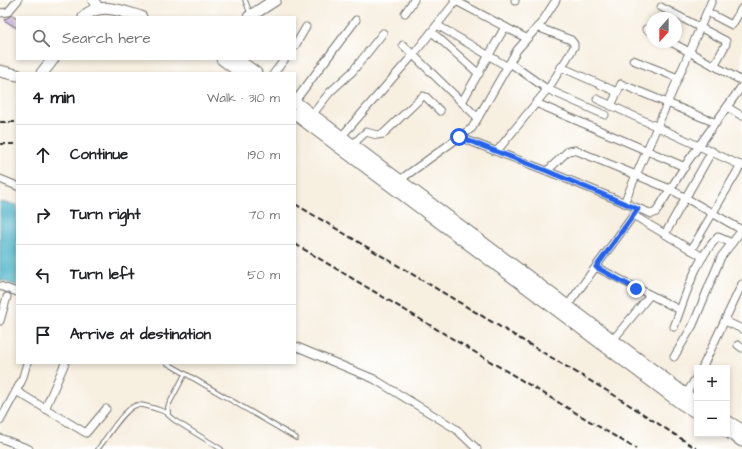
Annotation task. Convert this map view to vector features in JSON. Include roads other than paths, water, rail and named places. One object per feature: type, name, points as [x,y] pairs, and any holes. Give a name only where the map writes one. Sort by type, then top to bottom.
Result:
[{"type":"main road","points":[[250,16],[275,0]]},
{"type":"main road","points":[[85,16],[90,10],[98,6],[112,8],[138,16]]},
{"type":"main road","points":[[98,6],[118,16]]},
{"type":"main road","points":[[43,72],[52,60]]},
{"type":"main road","points":[[223,60],[240,72]]},
{"type":"main road","points":[[238,60],[255,72]]},
{"type":"main road","points":[[0,64],[14,74]]},
{"type":"main road","points":[[0,71],[14,74]]},
{"type":"main road","points":[[296,103],[352,145],[395,184]]},
{"type":"main road","points":[[296,115],[395,184],[564,310],[682,404],[694,411]]},
{"type":"main road","points":[[564,310],[612,341],[694,401]]},
{"type":"main road","points":[[730,423],[742,430]]},
{"type":"main road","points":[[730,434],[742,440]]},
{"type":"street","points":[[0,13],[8,12],[18,0]]},
{"type":"street","points":[[404,13],[414,0]]},
{"type":"street","points":[[395,184],[472,128],[526,38],[537,27],[556,0]]},
{"type":"street","points":[[624,203],[712,0]]},
{"type":"street","points":[[341,137],[413,55],[455,1],[526,38]]},
{"type":"street","points":[[661,7],[726,42],[714,66]]},
{"type":"street","points":[[707,12],[732,25],[742,8]]},
{"type":"street","points":[[296,101],[356,20]]},
{"type":"street","points":[[437,25],[489,56],[509,65],[547,89],[604,115]]},
{"type":"street","points":[[296,44],[306,27]]},
{"type":"street","points":[[462,102],[505,27]]},
{"type":"street","points":[[497,151],[547,89],[574,47],[573,41],[537,27]]},
{"type":"street","points":[[432,32],[478,74]]},
{"type":"street","points":[[312,115],[333,90],[352,72],[384,33]]},
{"type":"street","points":[[403,45],[478,118]]},
{"type":"street","points":[[682,48],[742,81]]},
{"type":"street","points":[[275,72],[285,60]]},
{"type":"street","points":[[633,60],[678,78]]},
{"type":"street","points":[[561,67],[617,92]]},
{"type":"street","points":[[611,106],[621,84],[716,123]]},
{"type":"street","points":[[459,137],[547,171],[638,209],[654,214],[742,86]]},
{"type":"street","points":[[352,145],[364,132],[377,135],[383,134],[423,96],[426,97],[440,111]]},
{"type":"street","points":[[597,99],[741,165],[691,250]]},
{"type":"street","points":[[536,103],[685,167]]},
{"type":"street","points":[[727,107],[742,116]]},
{"type":"street","points":[[547,171],[568,151],[575,150],[670,189],[742,230],[721,257],[693,325],[674,357]]},
{"type":"street","points":[[665,234],[712,151]]},
{"type":"street","points":[[0,179],[16,186]]},
{"type":"street","points":[[564,310],[638,209]]},
{"type":"street","points":[[633,215],[703,257]]},
{"type":"street","points":[[674,327],[693,274],[703,257],[718,237],[732,243]]},
{"type":"street","points":[[596,267],[680,310]]},
{"type":"street","points":[[703,365],[742,284]]},
{"type":"street","points":[[0,286],[16,292]]},
{"type":"street","points":[[612,341],[650,295]]},
{"type":"street","points":[[0,321],[7,297]]},
{"type":"street","points":[[725,321],[742,329]]},
{"type":"street","points":[[296,346],[374,379],[456,429],[477,449]]},
{"type":"street","points":[[0,421],[16,391],[27,364]]},
{"type":"street","points":[[45,409],[65,364]]},
{"type":"street","points":[[685,396],[694,381]]},
{"type":"street","points":[[16,391],[86,433],[106,409]]},
{"type":"street","points":[[0,438],[29,449]]},
{"type":"lane","points":[[245,0],[250,16]]},
{"type":"lane","points":[[169,364],[296,438]]},
{"type":"lane","points":[[168,413],[168,406],[185,374]]},
{"type":"lane","points":[[98,449],[121,418],[131,408],[137,405],[168,413],[174,420],[221,449]]},
{"type":"water","points":[[0,202],[16,205],[16,286],[0,280]]},
{"type":"railway","points":[[0,122],[16,122]]},
{"type":"railway","points":[[0,144],[16,144]]},
{"type":"railway","points":[[296,205],[614,395],[697,449]]},
{"type":"railway","points":[[296,245],[636,449]]}]
